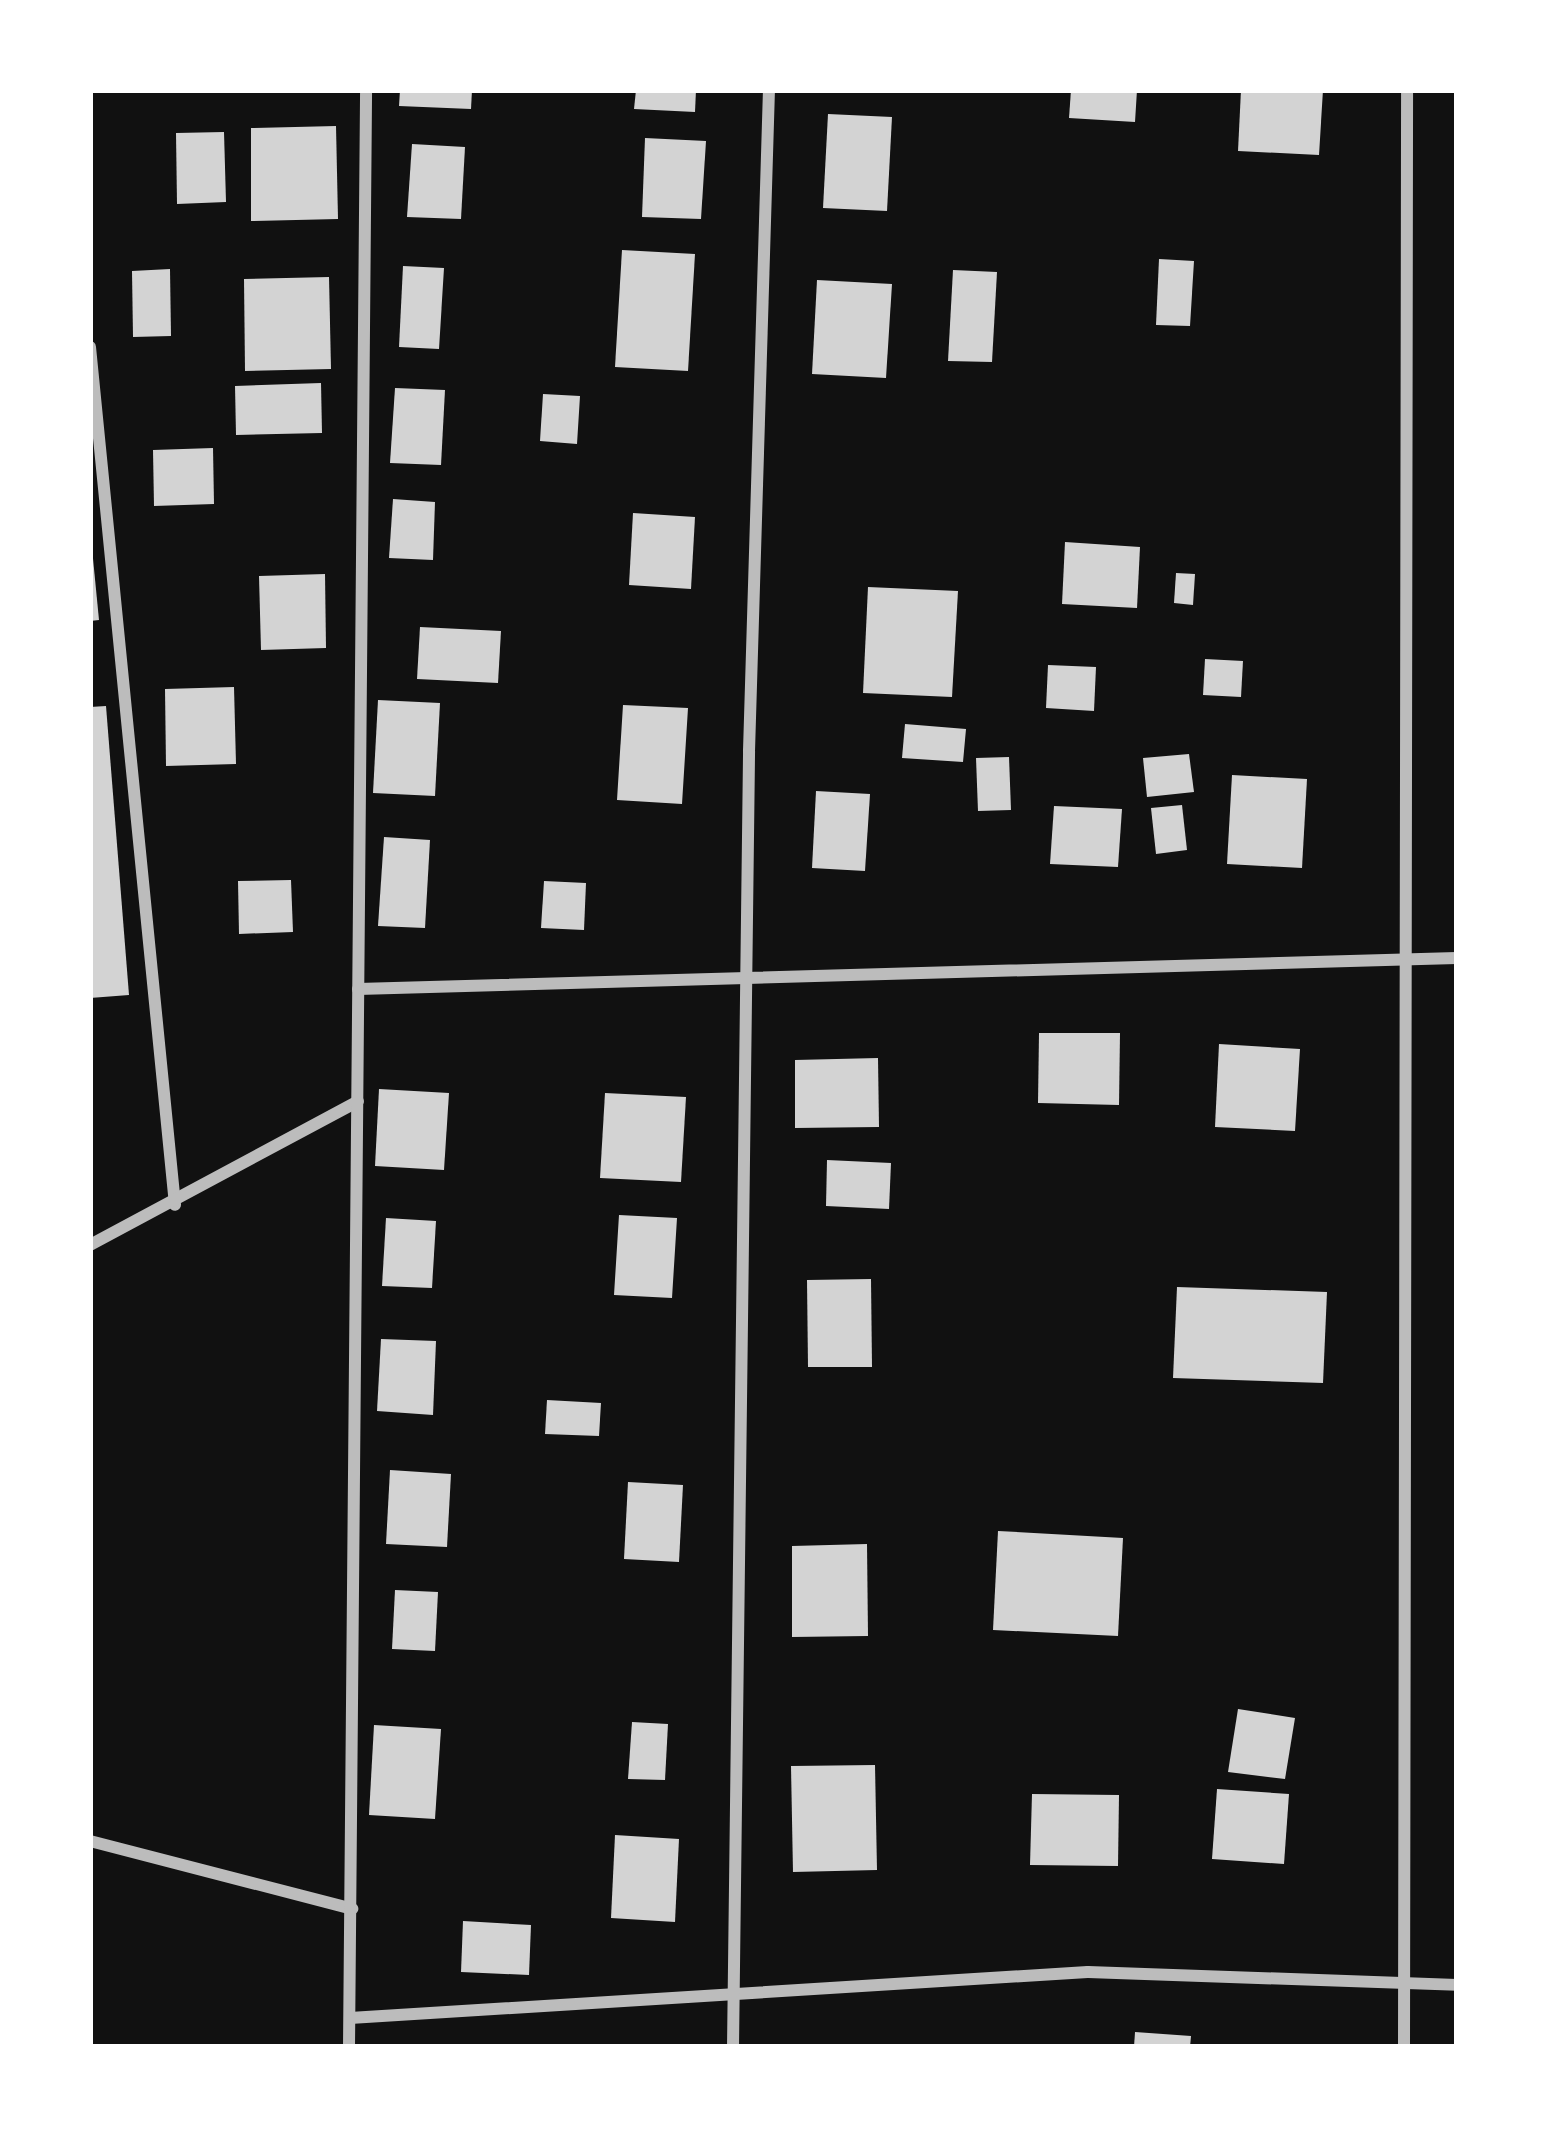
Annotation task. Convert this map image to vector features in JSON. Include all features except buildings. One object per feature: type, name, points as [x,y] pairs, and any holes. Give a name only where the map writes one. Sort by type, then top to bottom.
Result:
[{"type":"street","points":[[350,2047],[366,90]]},
{"type":"street","points":[[733,2047],[747,976],[769,90]]},
{"type":"street","points":[[1403,2047],[1407,90]]},
{"type":"street","points":[[90,347],[175,1205]]},
{"type":"street","points":[[358,989],[1457,958]]},
{"type":"street","points":[[90,1245],[175,1205],[358,1101]]},
{"type":"street","points":[[90,1841],[352,1910]]},
{"type":"street","points":[[350,2018],[1088,1972],[1457,1985]]}]
